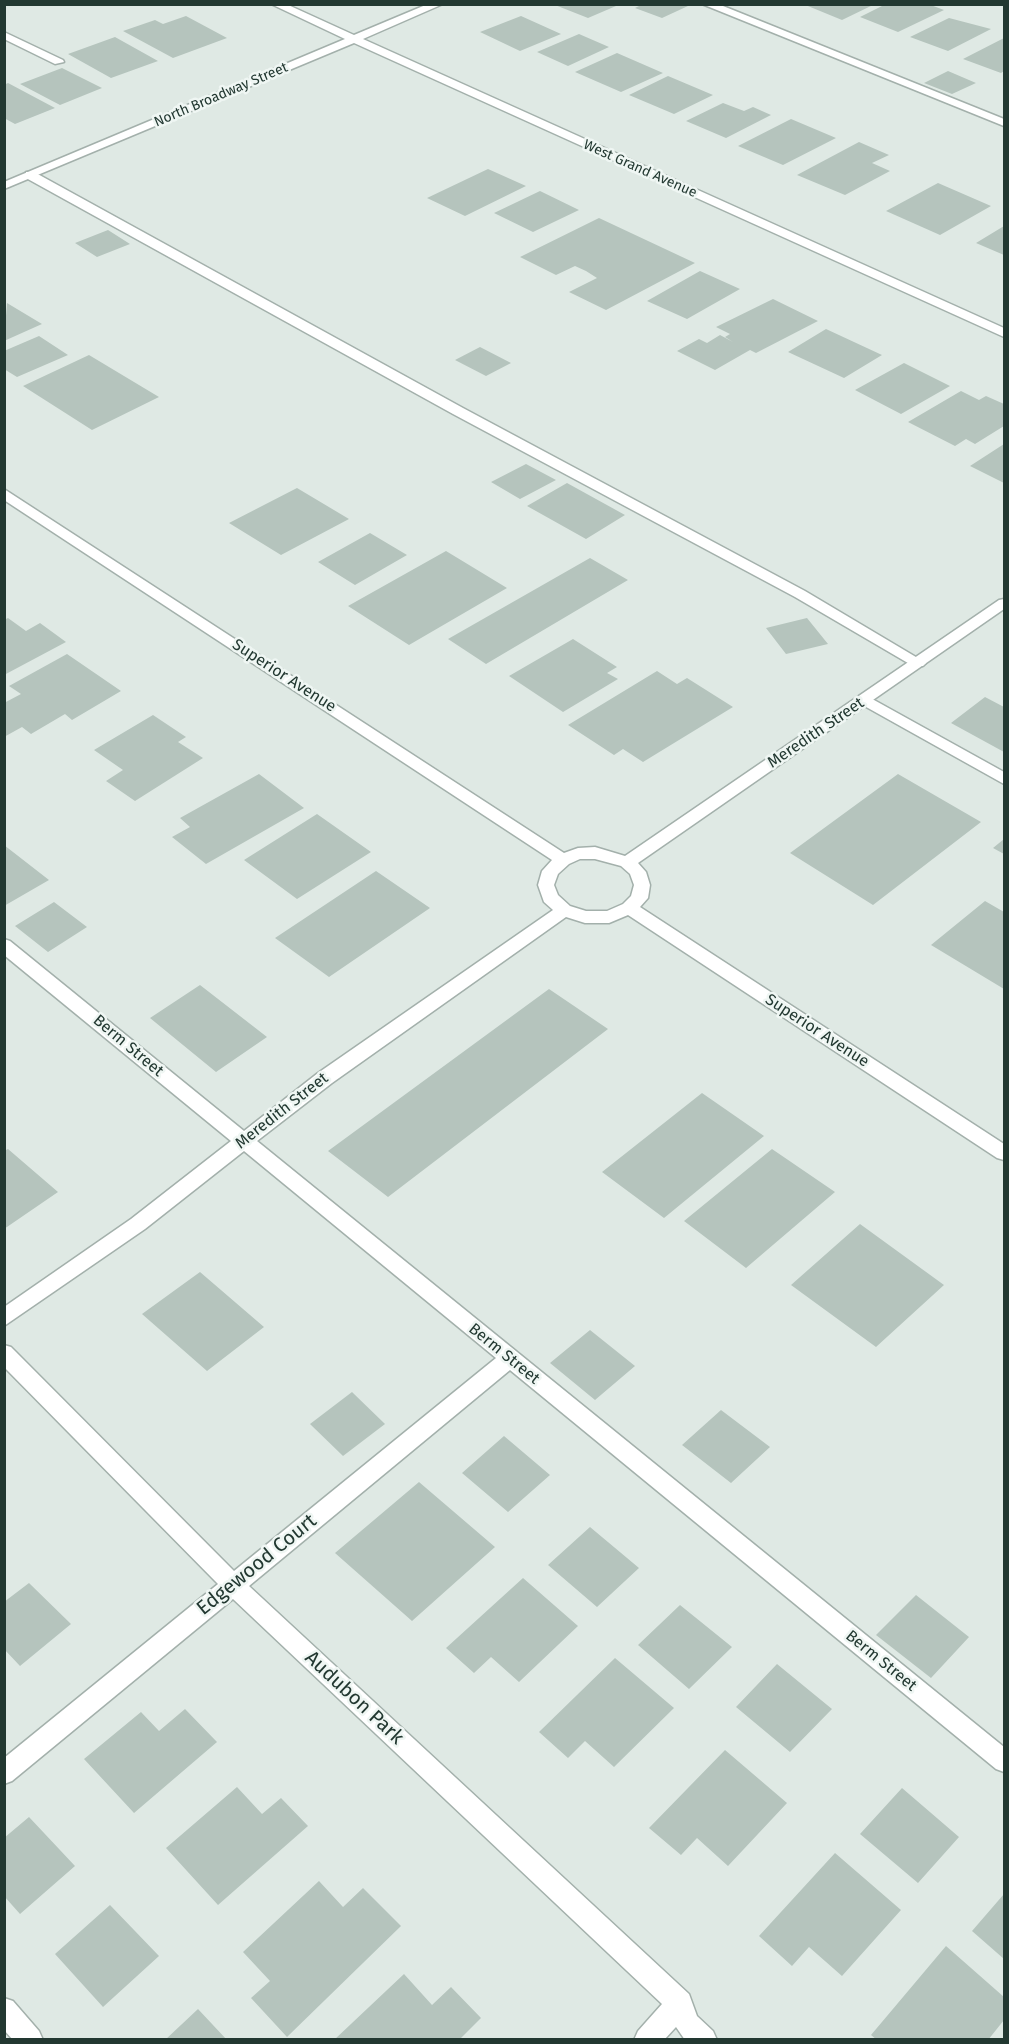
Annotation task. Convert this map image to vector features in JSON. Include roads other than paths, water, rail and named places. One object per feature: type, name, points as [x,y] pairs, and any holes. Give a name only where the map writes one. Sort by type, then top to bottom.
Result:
[{"type":"street","name":"West Grand Avenue","points":[[276,4],[1005,333]]},
{"type":"street","name":"North Broadway Street","points":[[4,186],[438,4]]},
{"type":"street","points":[[707,4],[1005,123]]},
{"type":"street","points":[[4,35],[59,62]]},
{"type":"street","points":[[30,175],[447,405],[800,594],[918,663]]},
{"type":"street","name":"Superior Avenue","points":[[4,493],[563,860]]},
{"type":"street","name":"Meredith Street","points":[[627,862],[1005,603]]},
{"type":"street","points":[[865,700],[1005,778]]},
{"type":"street","points":[[595,853],[627,862],[638,872],[642,885],[639,898],[629,908],[609,917],[585,917],[564,910],[550,898],[546,885],[550,871],[563,860],[595,853]]},
{"type":"street","name":"Superior Avenue","points":[[629,908],[1005,1153]]},
{"type":"street","name":"Meredith Street","points":[[4,1318],[138,1224],[325,1078],[564,910]]},
{"type":"street","name":"Berm Street","points":[[4,945],[1005,1761]]},
{"type":"street","name":"Audubon Park","points":[[4,1353],[233,1585],[680,2003],[687,2024],[704,2040]]},
{"type":"street","name":"Edgewood Court","points":[[4,1773],[510,1358]]},
{"type":"street","points":[[647,2040],[680,2003]]},
{"type":"street","points":[[4,2010],[30,2040]]}]
